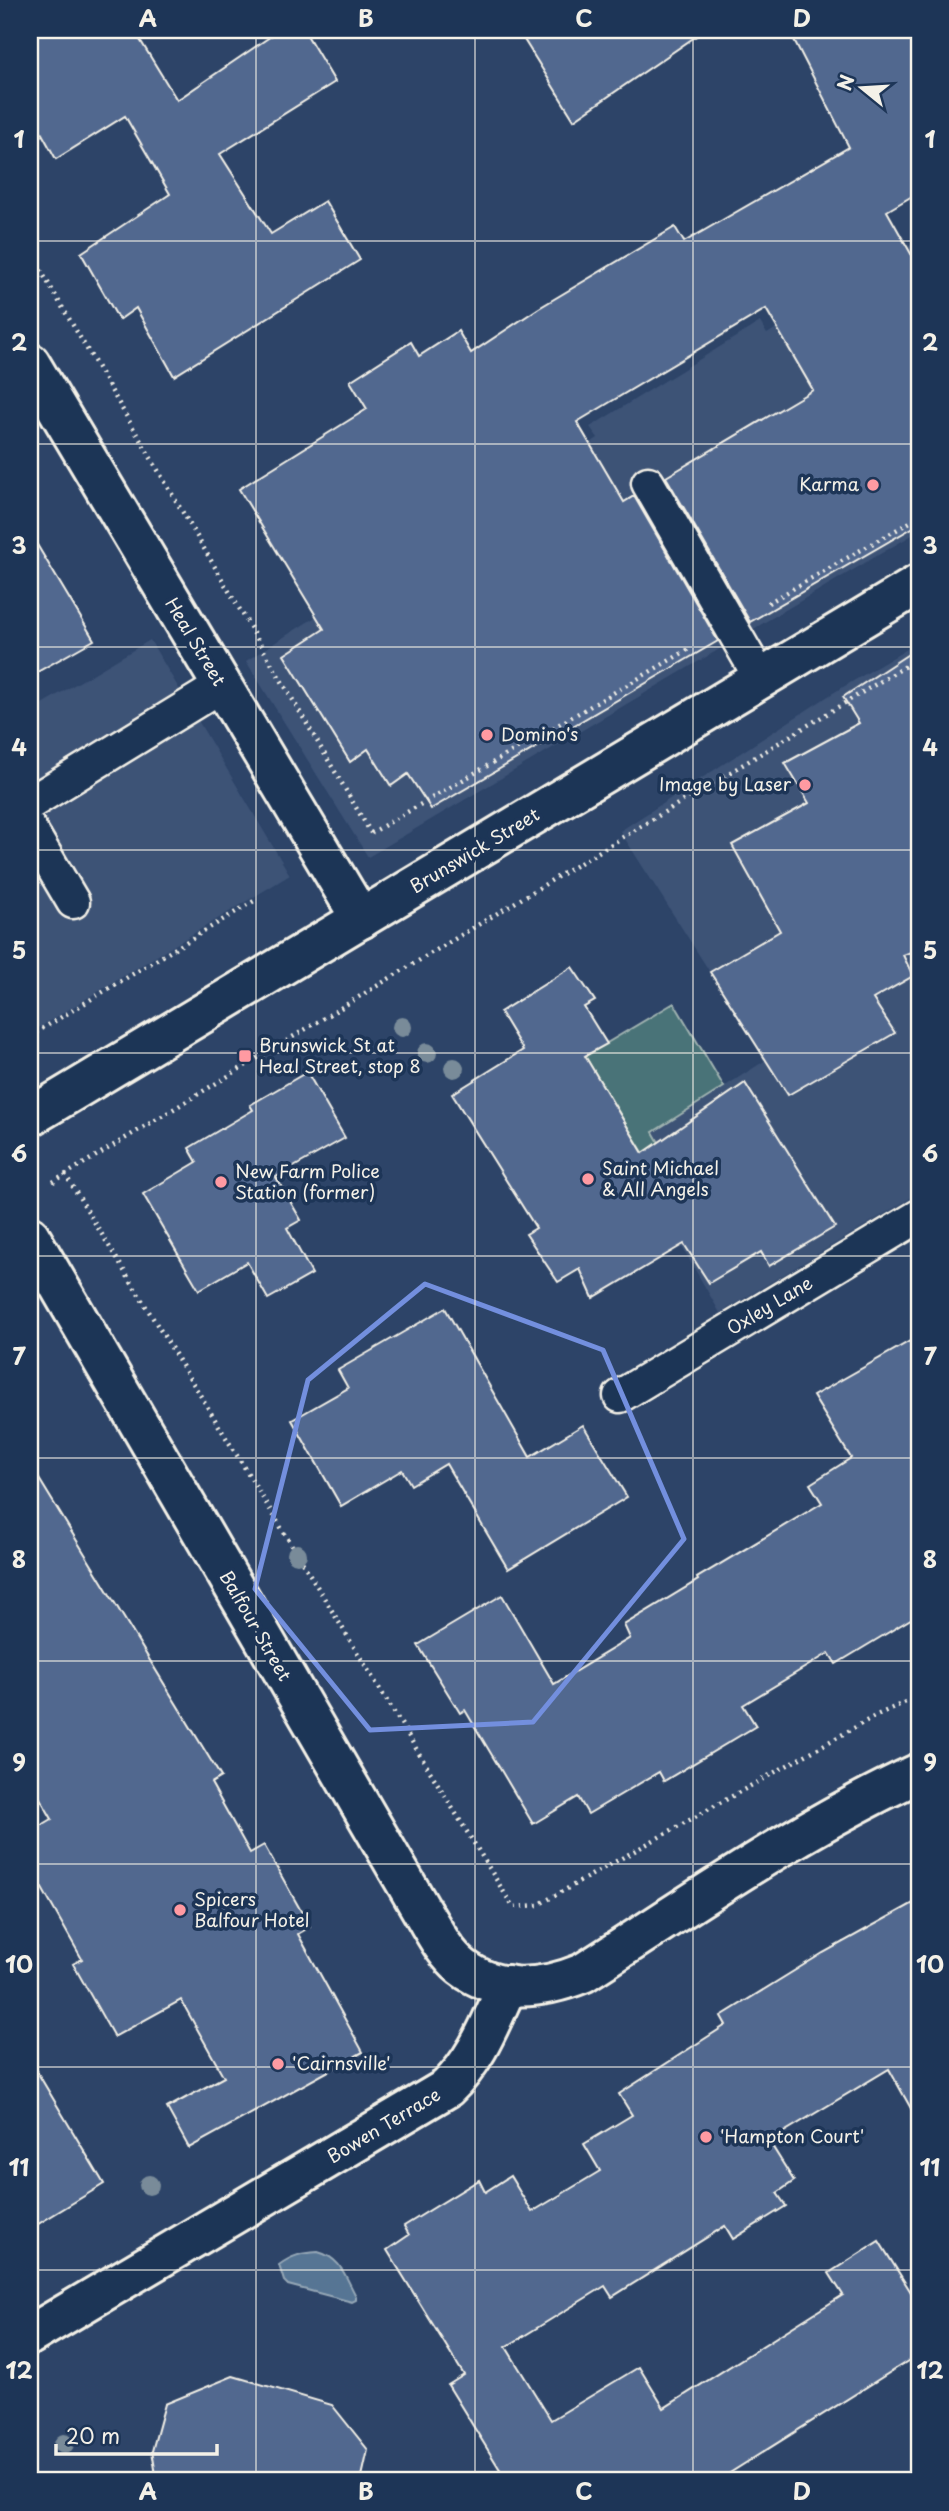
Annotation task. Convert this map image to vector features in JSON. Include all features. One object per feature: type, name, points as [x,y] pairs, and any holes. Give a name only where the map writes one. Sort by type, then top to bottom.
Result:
[{"type":"street","name":"Heal Street","points":[[30,363],[361,919]]},
{"type":"street","name":"Brunswick Street","points":[[30,1117],[919,584]]},
{"type":"street","name":"Balfour Street","points":[[30,1236],[440,1942],[462,1967],[477,1976],[508,1985]]},
{"type":"street","points":[[508,1985],[549,1985],[583,1973],[799,1836],[871,1795],[919,1773]]},
{"type":"street","name":"Bowen Terrace","points":[[30,2335],[447,2088],[465,2070],[473,2057],[508,1985]]},
{"type":"lane","points":[[648,483],[761,679]]},
{"type":"lane","points":[[30,803],[221,686]]},
{"type":"lane","points":[[30,829],[73,902]]},
{"type":"lane","name":"Oxley Lane","points":[[620,1396],[919,1216]]},
{"type":"path","points":[[30,252],[371,833]]},
{"type":"path","points":[[363,837],[919,517]]},
{"type":"path","points":[[52,1182],[919,658]]},
{"type":"path","points":[[30,1036],[254,901]]},
{"type":"path","points":[[65,1174],[513,1907],[538,1905],[877,1715],[919,1696]]},
{"type":"highlighted area","points":[[425,1284],[603,1350],[684,1539],[533,1722],[370,1730],[255,1589],[308,1380]]},
{"type":"shaded area","points":[[919,240],[919,531],[368,857],[246,661],[598,438],[590,427],[760,322],[767,334]]},
{"type":"shaded area","points":[[150,640],[290,875],[30,1033],[30,711]]},
{"type":"shaded area","points":[[919,642],[919,1193],[720,1313],[666,1219],[693,1201],[653,1132],[766,1060],[620,831],[833,693]]},
{"type":"shaded area","points":[[318,2252],[332,2259],[342,2269],[356,2300],[352,2302],[288,2285],[284,2281],[279,2265],[298,2255]]},
{"type":"green space","points":[[674,1003],[724,1087],[653,1132],[693,1202],[644,1154],[585,1056]]},
{"type":"building","points":[[30,30],[134,30],[177,100],[280,30],[304,30],[335,82],[220,154],[271,234],[325,201],[360,260],[174,376],[136,308],[119,320],[81,253],[170,194],[125,116],[56,159],[30,112]]},
{"type":"building","points":[[518,30],[705,30],[574,120]]},
{"type":"building","points":[[789,30],[919,30],[919,192],[887,211],[919,268],[919,524],[750,622],[666,477],[813,390],[766,309],[577,422],[624,502],[634,496],[718,641],[431,809],[408,774],[391,786],[368,749],[350,762],[284,655],[324,629],[239,489],[367,409],[350,381],[411,342],[419,356],[458,331],[471,353],[539,308],[675,227],[684,242],[849,147]]},
{"type":"building","points":[[30,533],[94,640],[30,676]]},
{"type":"building","points":[[919,647],[919,949],[903,955],[913,976],[873,999],[895,1033],[788,1095],[710,972],[780,931],[732,845],[809,803],[785,763],[859,723],[843,697]]},
{"type":"building","points":[[572,967],[595,1001],[584,1007],[607,1044],[585,1056],[643,1153],[745,1083],[835,1227],[769,1266],[761,1252],[709,1283],[684,1244],[593,1298],[580,1269],[558,1282],[526,1234],[536,1228],[452,1094],[523,1050],[500,1012]]},
{"type":"building","name":"New Farm Police Station (former)","points":[[307,1072],[345,1138],[276,1177],[301,1220],[287,1228],[312,1274],[268,1299],[247,1262],[199,1290],[143,1194],[197,1162],[189,1148],[253,1110],[250,1105]]},
{"type":"building","points":[[445,1308],[530,1457],[583,1425],[627,1497],[508,1569],[446,1464],[411,1485],[402,1470],[341,1506],[292,1420],[348,1388],[338,1370]]},
{"type":"building","points":[[919,1336],[919,1614],[836,1664],[829,1653],[743,1705],[756,1726],[664,1781],[659,1772],[588,1814],[578,1797],[533,1824],[465,1710],[460,1713],[418,1645],[502,1595],[554,1684],[630,1638],[624,1625],[822,1503],[810,1484],[851,1458],[813,1396]]},
{"type":"building","points":[[30,1464],[221,1777],[211,1783],[250,1853],[264,1845],[310,1927],[298,1934],[363,2052],[189,2148],[167,2108],[224,2077],[181,2000],[114,2037],[73,1964],[82,1959],[30,1867],[30,1832],[52,1819],[30,1781]]},
{"type":"building","points":[[919,1900],[919,2123],[889,2069],[769,2141],[794,2181],[777,2193],[786,2206],[733,2239],[725,2226],[612,2297],[605,2286],[506,2347],[551,2420],[639,2367],[664,2408],[843,2295],[829,2273],[879,2241],[919,2305],[919,2354],[717,2481],[507,2481],[448,2385],[464,2375],[387,2250],[409,2235],[404,2226],[479,2180],[485,2192],[510,2176],[532,2212],[600,2171],[584,2144],[632,2115],[619,2094],[726,2025],[721,2016],[823,1953]]},
{"type":"building","points":[[30,2060],[104,2184],[30,2229]]},
{"type":"building","points":[[233,2376],[332,2405],[368,2450],[361,2481],[157,2481],[152,2451],[165,2404]]},
{"type":"place","name":"Karma","points":[[873,485]]},
{"type":"place","name":"Domino's","points":[[487,735]]},
{"type":"place","name":"Image by Laser","points":[[805,785]]},
{"type":"place","name":"Brunswick St at Heal Street, stop 8","points":[[245,1056]]},
{"type":"place","name":"Saint Michael & All Angels","points":[[588,1179]]},
{"type":"place","name":"New Farm Police Station (former)","points":[[221,1182]]},
{"type":"place","name":"Spicers Balfour Hotel","points":[[180,1910]]},
{"type":"place","name":"'Cairnsville'","points":[[278,2064]]},
{"type":"place","name":"'Hampton Court'","points":[[706,2137]]}]
